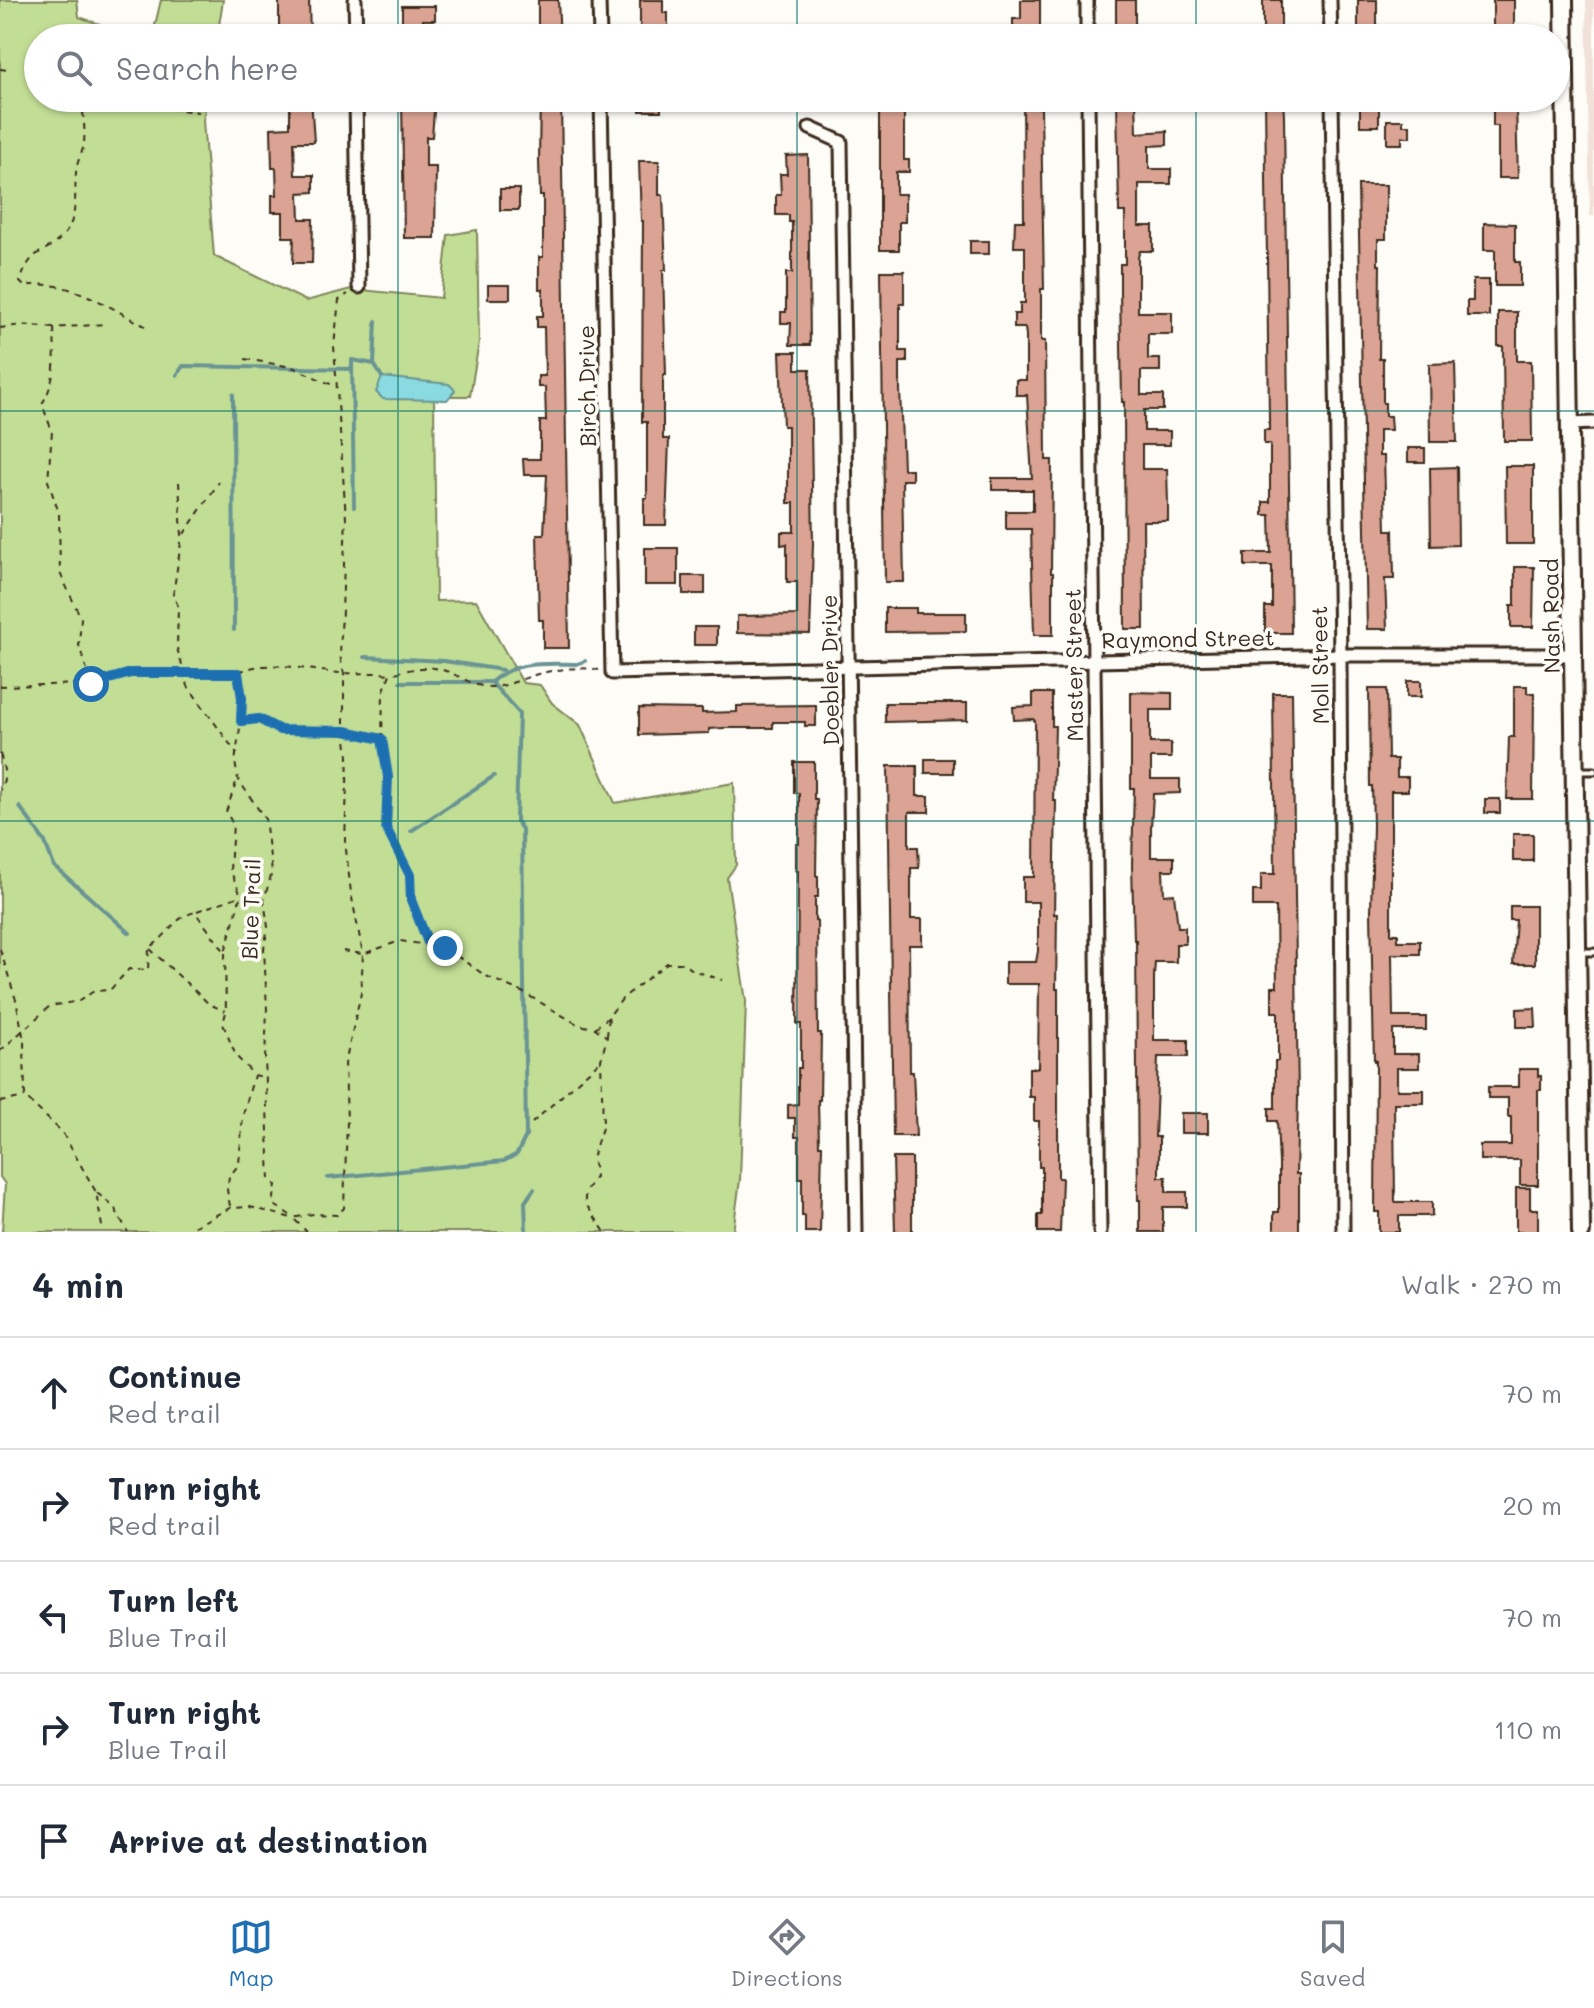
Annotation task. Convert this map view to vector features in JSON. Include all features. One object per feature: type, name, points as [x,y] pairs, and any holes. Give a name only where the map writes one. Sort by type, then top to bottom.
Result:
[{"type":"main road","name":"Nash Road","points":[[1564,0],[1564,24]]},
{"type":"main road","name":"Nash Road","points":[[1566,112],[1575,771],[1586,952],[1581,1232]]},
{"type":"street","points":[[355,0],[356,24]]},
{"type":"street","points":[[599,0],[600,24]]},
{"type":"street","points":[[1087,0],[1087,24]]},
{"type":"street","points":[[1330,0],[1331,24]]},
{"type":"street","points":[[356,112],[359,287]]},
{"type":"street","name":"Birch Drive","points":[[601,112],[612,673]]},
{"type":"street","name":"Master Street","points":[[1088,112],[1100,1232]]},
{"type":"street","name":"Moll Street","points":[[1332,112],[1340,655],[1343,1232]]},
{"type":"street","name":"Doebler Drive","points":[[810,128],[841,142],[856,1232]]},
{"type":"street","points":[[1570,424],[1594,423]]},
{"type":"street","name":"Raymond Street","points":[[612,673],[1340,655],[1573,655]]},
{"type":"lane","points":[[1575,771],[1594,771]]},
{"type":"path","points":[[0,69],[8,70]]},
{"type":"path","points":[[83,112],[84,145],[76,169],[71,224],[60,238],[36,253],[26,265],[20,282],[24,286],[59,285],[145,326]]},
{"type":"path","points":[[183,1232],[230,1208],[250,1207],[292,1218],[313,1214],[337,1215],[344,1208],[345,1064],[361,993],[363,954],[345,841],[348,756],[344,674],[340,656],[346,518],[334,346],[339,300],[359,287]]},
{"type":"path","points":[[0,328],[105,324]]},
{"type":"path","points":[[54,328],[55,370],[51,389],[42,404],[52,431],[48,481],[59,513],[60,573],[81,618],[79,645],[91,684],[90,701]]},
{"type":"path","points":[[245,359],[292,367],[338,387]]},
{"type":"path","points":[[179,482],[182,536],[173,595],[178,606],[177,648],[188,686],[238,755]]},
{"type":"path","points":[[182,536],[219,482]]},
{"type":"path","points":[[0,686],[91,684],[131,673],[238,673],[250,667],[270,666],[344,674],[360,671],[390,674],[424,667],[440,669],[479,686],[494,688],[539,673],[585,667],[612,673]]},
{"type":"path","points":[[238,673],[242,698],[235,762],[238,779],[226,812],[233,824],[230,870],[241,895],[225,952],[226,1012],[223,1024],[236,1056],[254,1075],[266,1077]]},
{"type":"path","points":[[390,674],[383,693],[382,739],[388,777],[386,828],[410,875],[411,900],[429,945]]},
{"type":"path","points":[[241,721],[259,719],[280,730],[345,731],[382,739]]},
{"type":"path","points":[[0,754],[4,767],[0,790]]},
{"type":"path","name":"Blue Trail","points":[[238,779],[265,819],[272,872],[264,900],[268,927],[264,948],[270,1180],[276,1185],[273,1204],[307,1232]]},
{"type":"path","points":[[149,948],[165,938],[180,916],[241,895]]},
{"type":"path","points":[[195,912],[225,952]]},
{"type":"path","points":[[343,951],[363,954],[400,941],[445,948],[486,976],[524,993],[579,1025],[595,1028],[607,1037]]},
{"type":"path","points":[[149,948],[209,1004],[226,1012]]},
{"type":"path","points":[[0,1051],[50,1006],[79,1001],[94,991],[110,990],[129,969],[148,970],[149,948]]},
{"type":"path","points":[[0,949],[22,1031],[25,1097],[62,1132],[96,1192],[103,1232]]},
{"type":"path","points":[[595,1028],[623,998],[667,963],[681,963],[722,980]]},
{"type":"path","points":[[605,1232],[585,1203],[585,1192],[595,1177],[593,1155],[603,1125],[601,1060],[609,1016]]},
{"type":"path","points":[[532,1123],[601,1060]]},
{"type":"path","points":[[230,1208],[227,1190],[229,1177],[239,1164],[243,1115],[254,1075]]},
{"type":"path","points":[[0,1102],[25,1097]]},
{"type":"path","points":[[96,1192],[114,1207],[128,1232]]},
{"type":"shaded area","points":[[1586,0],[1594,0],[1594,216],[1590,216]]},
{"type":"green space","points":[[0,0],[77,0],[79,17],[99,24],[24,24],[24,112],[205,112],[214,256],[306,301],[351,289],[441,298],[448,235],[477,230],[479,342],[470,396],[434,396],[436,601],[476,600],[523,683],[540,685],[552,703],[580,725],[615,803],[734,783],[736,865],[727,878],[746,1001],[740,1180],[733,1232],[2,1232],[5,1184],[0,1177]]},
{"type":"green space","points":[[161,0],[223,0],[219,24],[155,24]]},
{"type":"water","points":[[382,377],[449,384],[455,390],[447,400],[383,399],[376,392]]},
{"type":"building","points":[[279,0],[309,0],[310,24],[279,24]]},
{"type":"building","points":[[538,0],[558,0],[559,24],[538,24]]},
{"type":"building","points":[[640,0],[663,0],[663,13],[668,13],[668,24],[640,24]]},
{"type":"building","points":[[1021,0],[1040,0],[1040,24],[1013,24],[1013,19],[1021,19]]},
{"type":"building","points":[[1116,0],[1135,0],[1135,24],[1116,24]]},
{"type":"building","points":[[1263,0],[1281,0],[1281,24],[1263,24]]},
{"type":"building","points":[[1358,0],[1377,0],[1377,24],[1358,24]]},
{"type":"building","points":[[1493,0],[1514,0],[1514,24],[1493,24]]},
{"type":"building","points":[[402,6],[435,6],[435,20],[423,20],[423,24],[402,24]]},
{"type":"building","points":[[290,112],[312,112],[314,142],[294,142],[295,175],[314,175],[314,192],[299,193],[300,219],[313,219],[312,263],[293,263],[294,237],[283,237],[283,212],[272,212],[272,195],[277,195],[276,168],[272,168],[271,128],[290,127]]},
{"type":"building","points":[[402,112],[434,112],[432,137],[426,137],[426,167],[436,167],[435,238],[404,238]]},
{"type":"building","points":[[540,112],[561,112],[569,648],[543,648],[543,620],[539,620],[537,534],[544,534],[547,475],[524,475],[523,459],[540,459],[540,421],[546,421],[545,387],[538,387],[538,376],[545,376],[544,327],[537,327],[537,316],[543,316],[543,289],[539,289],[539,257],[543,257],[543,196],[540,196]]},
{"type":"building","points":[[880,112],[904,112],[904,160],[909,160],[909,172],[896,172],[896,194],[905,194],[905,222],[899,222],[899,250],[880,250]]},
{"type":"building","points":[[1023,112],[1041,112],[1044,289],[1041,289],[1041,341],[1045,341],[1046,460],[1052,460],[1053,635],[1034,635],[1031,529],[1006,529],[1006,511],[1033,511],[1033,490],[992,490],[992,478],[1032,478],[1027,395],[1016,395],[1016,380],[1026,380],[1025,328],[1014,328],[1014,314],[1020,314],[1020,303],[1025,303],[1025,247],[1014,247],[1015,221],[1024,221]]},
{"type":"building","points":[[1117,112],[1136,112],[1137,133],[1167,131],[1167,145],[1149,146],[1149,169],[1171,169],[1171,184],[1139,184],[1139,226],[1153,226],[1153,251],[1140,251],[1138,257],[1138,312],[1172,312],[1172,334],[1148,334],[1148,359],[1160,359],[1160,371],[1141,371],[1141,395],[1163,395],[1163,410],[1144,410],[1144,431],[1170,431],[1170,445],[1142,445],[1142,469],[1167,469],[1168,504],[1168,521],[1143,521],[1144,629],[1125,629],[1120,264],[1125,264],[1125,212],[1119,212]]},
{"type":"building","points":[[1265,112],[1284,112],[1291,633],[1265,633],[1265,607],[1272,607],[1272,566],[1245,566],[1245,553],[1271,553],[1270,515],[1263,515],[1263,502],[1270,502],[1270,444],[1264,444],[1264,430],[1269,430]]},
{"type":"building","points":[[1360,112],[1379,112],[1379,126],[1360,126]]},
{"type":"building","points":[[1493,112],[1516,112],[1518,178],[1498,178],[1498,126],[1493,126]]},
{"type":"building","points":[[1387,120],[1403,120],[1403,125],[1410,125],[1410,137],[1402,137],[1402,144],[1387,144]]},
{"type":"building","points":[[808,155],[810,345],[790,345],[791,323],[781,323],[781,312],[786,312],[786,273],[792,273],[792,222],[789,222],[789,215],[776,215],[776,195],[781,195],[780,174],[787,174],[786,156]]},
{"type":"building","points":[[639,161],[659,161],[659,195],[663,195],[666,375],[663,375],[663,439],[669,439],[666,525],[644,525],[647,422],[642,422],[643,221]]},
{"type":"building","points":[[1358,185],[1386,185],[1386,239],[1378,239],[1378,265],[1379,359],[1383,359],[1383,403],[1385,416],[1390,416],[1391,430],[1379,430],[1379,456],[1384,456],[1386,530],[1393,530],[1394,579],[1385,579],[1387,629],[1367,629]]},
{"type":"building","points":[[500,189],[519,189],[519,210],[500,210]]},
{"type":"building","points":[[1484,223],[1515,224],[1515,262],[1520,262],[1520,286],[1495,286],[1495,250],[1484,250]]},
{"type":"building","points":[[970,241],[989,241],[989,254],[970,254]]},
{"type":"building","points":[[881,271],[904,271],[904,304],[900,304],[900,351],[907,351],[907,362],[900,362],[903,469],[912,469],[912,480],[902,480],[904,582],[885,582]]},
{"type":"building","points":[[1473,280],[1489,280],[1489,316],[1467,316],[1467,301],[1473,301]]},
{"type":"building","points":[[488,285],[510,285],[510,299],[488,299]]},
{"type":"building","points":[[1498,312],[1517,312],[1517,361],[1531,361],[1532,441],[1504,441],[1503,346],[1498,346]]},
{"type":"building","points":[[780,352],[796,352],[796,369],[810,369],[813,544],[810,634],[737,633],[737,616],[797,615],[797,582],[787,582],[787,544],[781,545],[781,532],[794,532],[794,503],[788,503],[788,426],[783,426]]},
{"type":"building","points":[[1455,363],[1457,442],[1430,442],[1429,364]]},
{"type":"building","points":[[1408,448],[1425,448],[1425,462],[1408,462]]},
{"type":"building","points":[[1505,466],[1533,466],[1533,544],[1506,544]]},
{"type":"building","points":[[1457,467],[1458,545],[1431,546],[1430,468]]},
{"type":"building","points":[[645,548],[678,548],[678,585],[645,585]]},
{"type":"building","points":[[1515,567],[1534,567],[1533,627],[1511,627],[1511,605],[1515,605]]},
{"type":"building","points":[[683,576],[705,576],[705,594],[683,594]]},
{"type":"building","points":[[885,608],[916,608],[916,613],[966,613],[966,631],[885,632]]},
{"type":"building","points":[[694,627],[717,627],[717,645],[694,645]]},
{"type":"building","points":[[1407,681],[1421,681],[1421,697],[1407,697]]},
{"type":"building","points":[[1514,686],[1527,686],[1527,693],[1534,693],[1533,799],[1507,799],[1509,737],[1514,737]]},
{"type":"building","points":[[1369,689],[1387,689],[1388,759],[1397,759],[1397,777],[1408,777],[1408,791],[1391,791],[1391,934],[1398,934],[1398,941],[1420,941],[1420,954],[1392,954],[1393,1017],[1426,1017],[1426,1030],[1393,1030],[1393,1054],[1419,1054],[1419,1068],[1397,1068],[1397,1090],[1424,1090],[1424,1103],[1394,1103],[1395,1202],[1432,1202],[1432,1216],[1399,1216],[1399,1232],[1379,1232],[1379,1212],[1375,1212],[1376,1061]]},
{"type":"building","points":[[1131,692],[1172,693],[1172,710],[1150,710],[1150,743],[1171,743],[1171,758],[1151,758],[1151,779],[1180,779],[1180,793],[1153,794],[1151,828],[1151,857],[1174,857],[1174,870],[1163,870],[1164,895],[1174,894],[1178,927],[1185,927],[1185,944],[1176,944],[1176,962],[1155,962],[1154,1040],[1188,1040],[1188,1057],[1158,1057],[1155,1137],[1159,1137],[1159,1177],[1166,1177],[1166,1192],[1187,1192],[1187,1207],[1163,1207],[1163,1232],[1140,1232],[1138,1200]]},
{"type":"building","points":[[1033,693],[1052,693],[1052,726],[1055,726],[1054,914],[1057,914],[1058,1178],[1062,1178],[1060,1232],[1038,1232],[1038,1215],[1042,1215],[1042,1167],[1039,1167],[1039,1121],[1034,1121],[1034,1097],[1029,1097],[1029,1068],[1038,1068],[1039,984],[1005,984],[1005,962],[1036,962],[1038,951],[1038,902],[1023,902],[1023,877],[1034,877],[1035,721],[1014,720],[1013,707],[1033,706]]},
{"type":"building","points":[[1273,693],[1292,693],[1299,1232],[1274,1232],[1274,1212],[1279,1212],[1279,1164],[1277,1121],[1269,1121],[1269,1108],[1275,1108],[1275,1061],[1278,1061],[1278,1012],[1272,1012],[1272,987],[1277,987],[1276,907],[1253,907],[1253,891],[1261,891],[1261,874],[1275,874]]},
{"type":"building","points":[[885,703],[967,703],[967,720],[885,722]]},
{"type":"building","points":[[816,705],[816,726],[805,726],[805,722],[773,722],[773,728],[724,728],[709,729],[709,733],[639,735],[639,708],[702,709],[702,713],[737,712],[737,706]]},
{"type":"building","points":[[925,759],[953,759],[953,773],[925,773]]},
{"type":"building","points":[[794,762],[814,762],[814,799],[817,799],[818,897],[815,897],[815,921],[818,1033],[821,1033],[818,1100],[819,1145],[822,1145],[820,1232],[805,1232],[802,1178],[799,1178],[799,1137],[795,1137],[795,1118],[788,1118],[788,1105],[798,1104],[798,1068],[801,1068],[801,1024],[797,1024],[796,844],[799,844],[799,793],[794,793]]},
{"type":"building","points":[[888,766],[917,766],[917,796],[929,796],[929,812],[909,812],[909,847],[918,847],[919,868],[911,868],[911,919],[922,919],[922,945],[909,945],[910,1072],[913,1072],[916,1136],[893,1136]]},
{"type":"building","points":[[1485,799],[1500,799],[1500,813],[1485,813]]},
{"type":"building","points":[[1513,834],[1533,834],[1533,861],[1513,861]]},
{"type":"building","points":[[1510,906],[1535,906],[1535,964],[1513,964],[1516,920],[1510,920]]},
{"type":"building","points":[[1535,1008],[1536,1027],[1517,1027],[1517,1009]]},
{"type":"building","points":[[1519,1069],[1538,1069],[1538,1076],[1541,1076],[1541,1090],[1538,1090],[1538,1185],[1520,1185],[1520,1160],[1480,1160],[1480,1145],[1511,1145],[1508,1098],[1488,1098],[1488,1087],[1519,1087]]},
{"type":"building","points":[[1181,1113],[1208,1113],[1208,1133],[1181,1133]]},
{"type":"building","points":[[893,1158],[912,1158],[912,1232],[895,1232]]},
{"type":"building","points":[[1516,1188],[1530,1188],[1530,1209],[1538,1209],[1538,1232],[1516,1232]]},
{"type":"waterway","points":[[354,507],[352,360],[374,364],[376,321]]},
{"type":"waterway","points":[[374,364],[382,377]]},
{"type":"waterway","points":[[177,375],[183,366],[352,369]]},
{"type":"waterway","points":[[233,394],[234,630]]},
{"type":"waterway","points":[[365,657],[444,661],[502,670]]},
{"type":"waterway","points":[[400,682],[491,682],[521,667],[585,661]]},
{"type":"waterway","points":[[328,1178],[504,1161],[517,1154],[526,1136],[522,829],[516,821],[519,713],[491,682]]},
{"type":"waterway","points":[[411,831],[494,776]]},
{"type":"waterway","points":[[20,807],[45,842],[54,866],[130,933]]},
{"type":"waterway","points":[[526,1232],[525,1202],[534,1189]]},
{"type":"route","points":[[91,684],[131,673],[238,673],[242,698],[241,721],[259,719],[280,730],[345,731],[382,739],[388,777],[386,828],[410,875],[411,900],[429,945],[445,948]]}]
